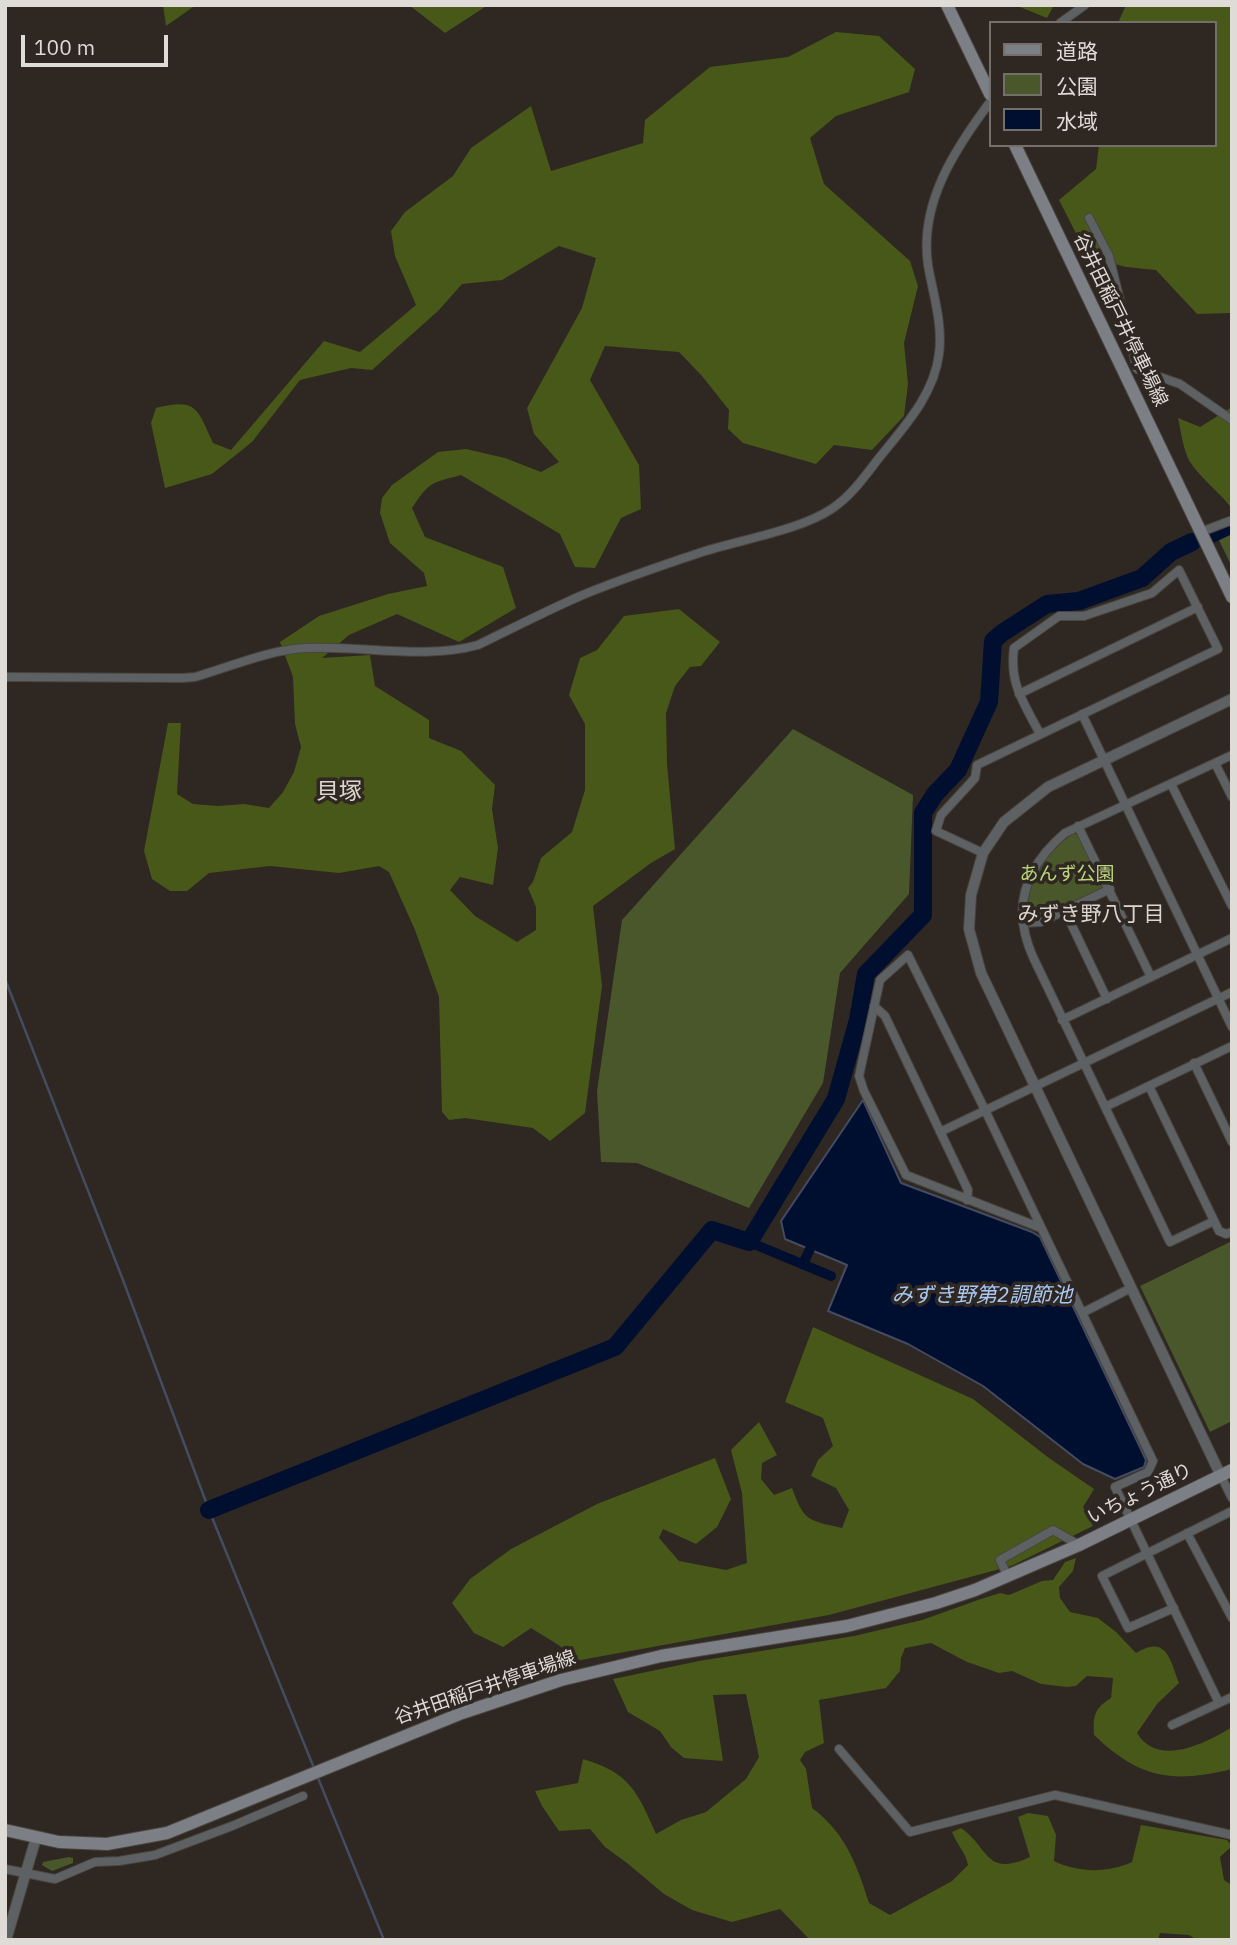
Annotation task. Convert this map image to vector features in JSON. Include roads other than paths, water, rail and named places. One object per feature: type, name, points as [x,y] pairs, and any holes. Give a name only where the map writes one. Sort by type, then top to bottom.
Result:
[{"type":"main road","points":[[947,5],[988,85]]},
{"type":"main road","name":"谷井田稲戸井停車場線","points":[[1016,147],[1131,372],[1190,511],[1232,597]]},
{"type":"main road","name":"いちょう通り","points":[[1065,1551],[1226,1473]]},
{"type":"main road","name":"谷井田稲戸井停車場線","points":[[5,1830],[36,1838],[83,1844],[125,1842],[167,1833],[488,1704],[583,1674],[661,1656],[847,1626],[936,1603],[1008,1577],[1065,1551]]},
{"type":"street","points":[[1063,21],[1085,5]]},
{"type":"street","points":[[5,677],[182,678],[195,677],[300,649],[362,648],[443,653],[461,650],[478,645],[578,597],[705,551],[810,520],[832,509],[850,495],[913,416],[937,368],[940,328],[926,251],[928,222],[934,196],[948,167],[988,105]]},
{"type":"street","points":[[1089,218],[1109,256],[1131,372],[1180,384],[1232,420]]},
{"type":"street","points":[[1200,532],[1232,520]]},
{"type":"street","points":[[983,853],[936,831],[941,815],[975,778],[977,765],[1218,649],[1179,570],[1152,593],[1084,616],[1059,616],[1014,648],[1011,669],[1019,694],[1040,734]]},
{"type":"street","points":[[1019,694],[1198,607]]},
{"type":"street","points":[[1232,699],[1048,788],[1004,822],[983,853],[971,895],[969,929],[981,973],[1131,1288],[1226,1473],[1232,1498]]},
{"type":"street","points":[[1082,715],[1232,1027]]},
{"type":"street","points":[[1214,1221],[1170,1242],[1025,939],[1021,911],[1034,866],[1048,848],[1077,826],[1232,755]]},
{"type":"street","points":[[1215,763],[1232,797]]},
{"type":"street","points":[[1171,784],[1232,906]]},
{"type":"street","points":[[1077,826],[1151,977]]},
{"type":"street","points":[[1023,923],[1041,922],[1110,889]]},
{"type":"street","points":[[1065,911],[1107,999]]},
{"type":"street","points":[[1062,1020],[1232,938]]},
{"type":"street","points":[[1041,1228],[906,1175],[864,1091],[859,1076],[880,980],[908,955],[985,1110],[1153,1461],[1149,1472],[1115,1487],[1219,1703]]},
{"type":"street","points":[[940,1132],[1232,992]]},
{"type":"street","points":[[874,1006],[885,1016],[968,1190],[967,1200]]},
{"type":"street","points":[[1105,1107],[1232,1046]]},
{"type":"street","points":[[1195,1063],[1232,1142]]},
{"type":"street","points":[[1149,1086],[1219,1231],[1226,1234],[1232,1232]]},
{"type":"street","points":[[1082,1313],[1131,1288]]},
{"type":"street","points":[[1174,1608],[1128,1628],[1102,1576],[1232,1511]]},
{"type":"street","points":[[1008,1577],[1000,1560],[1053,1530],[1079,1545]]},
{"type":"street","points":[[1187,1533],[1232,1618]]},
{"type":"street","points":[[1172,1725],[1232,1697]]},
{"type":"street","points":[[839,1749],[910,1832],[1055,1795],[1232,1835]]},
{"type":"street","points":[[5,1869],[55,1879],[96,1862],[155,1855],[303,1796]]},
{"type":"street","points":[[6,1940],[36,1838]]},
{"type":"water","name":"みずき野第2調節池","points":[[863,1100],[901,1183],[1040,1237],[1146,1460],[1144,1467],[1115,1479],[1083,1464],[983,1386],[908,1344],[828,1311],[847,1265],[785,1239],[781,1221]]},
{"type":"waterway","points":[[1213,533],[1232,524]]},
{"type":"waterway","points":[[209,1510],[615,1347],[712,1230],[749,1242],[836,1099],[858,1020],[866,974],[923,915],[923,813],[935,794],[958,770],[989,702],[993,641],[1047,604],[1079,601],[1142,578],[1171,552],[1192,542]]},
{"type":"waterway","points":[[5,979],[123,1280],[209,1510],[314,1768]]},
{"type":"waterway","points":[[749,1242],[831,1276]]},
{"type":"waterway","points":[[803,1264],[810,1249]]},
{"type":"waterway","points":[[318,1778],[384,1940]]},
{"type":"district","name":"貝塚","points":[[339,792]]},
{"type":"district","name":"みずき野八丁目","points":[[1091,915]]},
{"type":"park label","name":"あんず公園","points":[[1067,875]]}]
